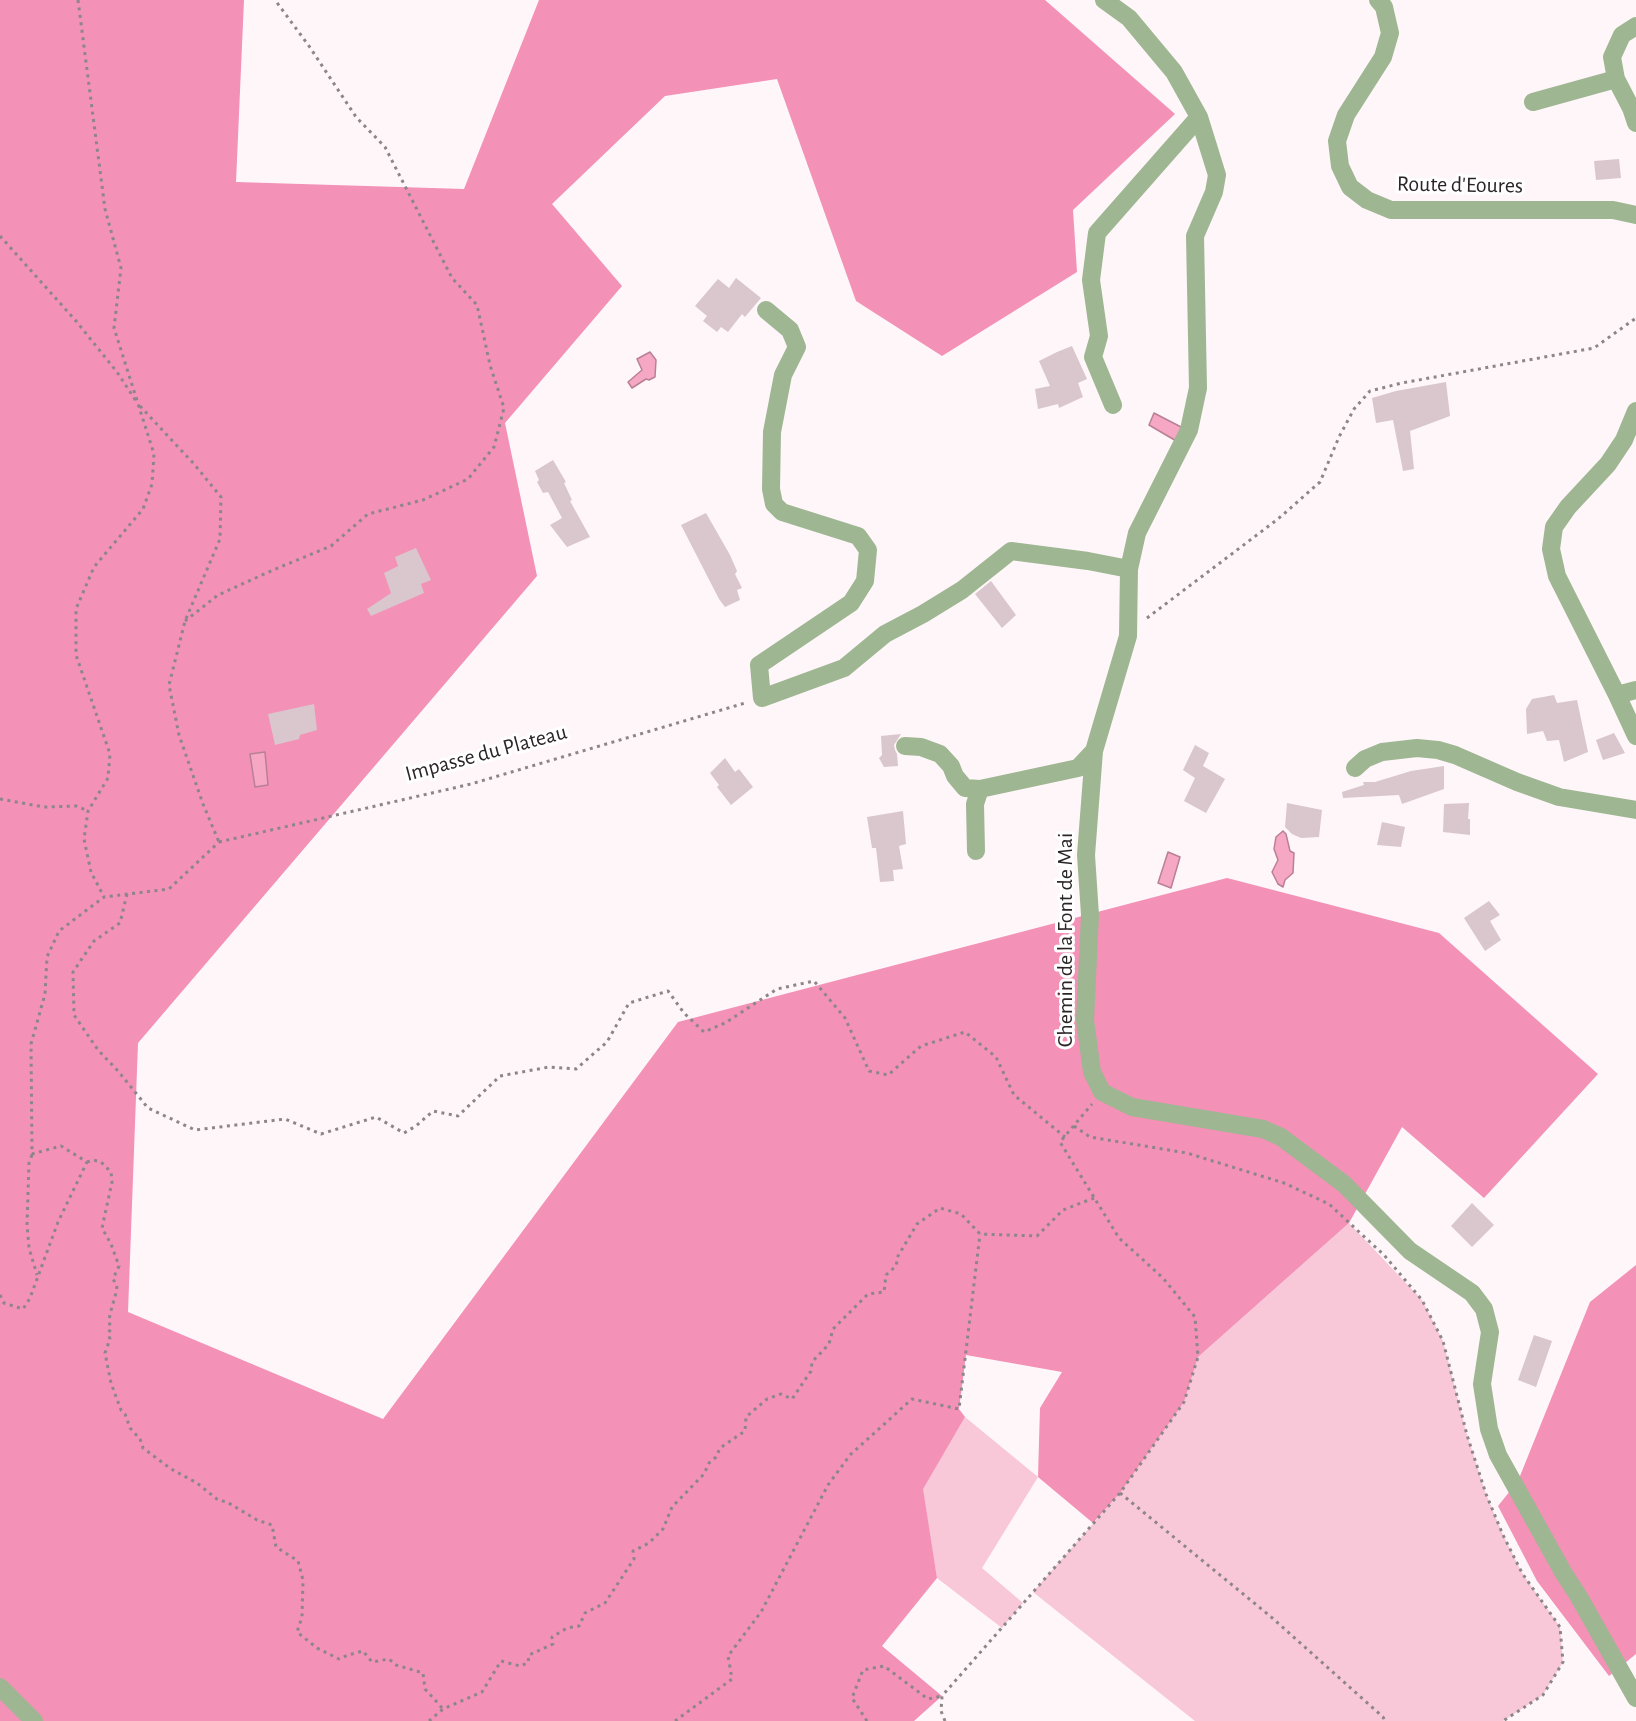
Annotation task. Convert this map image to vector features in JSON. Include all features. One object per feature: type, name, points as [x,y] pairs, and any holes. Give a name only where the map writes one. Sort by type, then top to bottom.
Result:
[{"type":"street","name":"Chemin de la Font de Mai","points":[[1102,1092],[1092,1072],[1085,1020],[1090,915],[1086,855],[1094,751],[1128,636],[1129,569],[1137,533],[1189,430],[1198,388],[1195,236],[1214,192],[1217,175],[1199,117],[1174,72],[1129,18],[1104,0]]},
{"type":"street","name":"Route d'Eoures","points":[[1378,0],[1384,7],[1390,33],[1383,57],[1346,115],[1337,141],[1340,166],[1350,187],[1367,200],[1391,210],[1613,210],[1636,215]]},
{"type":"street","points":[[1636,26],[1622,35],[1612,57],[1616,79],[1636,123]]},
{"type":"street","points":[[1533,102],[1616,79]]},
{"type":"street","points":[[1113,405],[1093,357],[1099,336],[1091,280],[1097,233],[1199,117]]},
{"type":"street","points":[[766,310],[790,330],[797,346],[783,375],[772,432],[771,489],[774,504],[782,512],[858,536],[868,550],[865,581],[850,603],[759,665],[762,698],[844,668],[885,634],[962,590],[1011,551],[1129,569]]},
{"type":"street","points":[[1636,411],[1624,440],[1608,464],[1568,507],[1554,527],[1551,549],[1557,576],[1636,736]]},
{"type":"street","points":[[1617,695],[1636,690]]},
{"type":"street","points":[[905,746],[921,747],[940,754],[965,788],[980,789],[1078,768],[1094,751]]},
{"type":"street","points":[[1355,768],[1365,759],[1382,752],[1417,748],[1438,750],[1517,782],[1559,796],[1636,810]]},
{"type":"street","points":[[976,851],[975,804],[980,789]]},
{"type":"street","points":[[1102,1092],[1132,1107],[1263,1129],[1281,1137],[1344,1184],[1410,1251],[1472,1293],[1484,1309],[1490,1332],[1482,1384],[1489,1429],[1498,1455],[1636,1698]]},
{"type":"street","points":[[0,1687],[34,1721]]},
{"type":"path","points":[[78,0],[105,209],[121,268],[114,328],[154,454],[152,484],[143,509],[94,567],[76,609],[76,655],[111,754],[108,778],[88,811],[84,840],[91,872],[104,897]]},
{"type":"path","points":[[186,621],[219,595],[331,546],[368,514],[423,500],[468,479],[494,447],[504,408],[490,365],[477,305],[452,278],[385,147],[356,117],[275,0]]},
{"type":"path","points":[[0,236],[76,321],[117,372],[138,404],[194,464],[221,497],[220,539],[186,621],[170,685],[179,735],[219,842],[169,889],[104,897],[59,931],[47,957],[45,994],[31,1044],[32,1154],[29,1162],[27,1225],[29,1248],[38,1277]]},
{"type":"path","points":[[1128,636],[1154,613],[1278,519],[1320,482],[1339,437],[1354,410],[1370,391],[1402,383],[1594,348],[1636,318]]},
{"type":"path","name":"Impasse du Plateau","points":[[219,842],[471,784],[762,698]]},
{"type":"path","points":[[0,799],[44,807],[76,806],[88,811]]},
{"type":"path","points":[[127,894],[120,923],[94,941],[73,972],[74,1016],[98,1050],[148,1108],[195,1131],[285,1119],[321,1134],[376,1117],[404,1133],[433,1111],[458,1116],[500,1076],[549,1066],[576,1069],[607,1042],[629,1003],[668,991],[684,1013],[704,1032],[725,1023],[777,989],[814,981],[845,1018],[869,1071],[888,1076],[921,1046],[965,1032],[996,1057],[1014,1095],[1065,1137]]},
{"type":"path","points":[[867,1721],[852,1698],[863,1670],[884,1665],[928,1699],[942,1696],[1120,1492],[1184,1402],[1198,1357],[1195,1317],[1163,1278],[1119,1238],[1060,1142],[1102,1092]]},
{"type":"path","points":[[1074,1126],[1090,1137],[1187,1153],[1284,1184],[1329,1204],[1384,1255],[1422,1300],[1443,1341],[1467,1435],[1486,1494],[1503,1535],[1522,1573],[1560,1627],[1563,1662],[1543,1695],[1503,1721]]},
{"type":"path","points":[[32,1154],[62,1146],[87,1162]]},
{"type":"path","points":[[0,1294],[4,1302],[23,1309],[30,1298],[58,1222],[87,1162],[93,1160],[101,1162],[111,1172],[112,1182],[102,1228],[119,1266],[113,1279],[117,1286],[110,1314],[111,1328],[108,1334],[110,1340],[105,1353],[111,1383],[130,1428],[140,1439],[143,1448],[171,1469],[197,1483],[218,1500],[227,1502],[257,1520],[272,1525],[276,1547],[298,1561],[303,1580],[302,1617],[297,1632],[317,1648],[339,1659],[363,1651],[372,1662],[388,1659],[396,1665],[423,1673],[425,1689],[442,1709]]},
{"type":"path","points":[[429,1721],[442,1709],[482,1692],[501,1661],[520,1666],[528,1663],[529,1655],[553,1644],[552,1637],[567,1628],[579,1626],[585,1613],[605,1603],[634,1559],[633,1551],[649,1543],[663,1529],[672,1507],[704,1474],[720,1448],[745,1431],[746,1417],[767,1399],[781,1394],[792,1399],[811,1371],[812,1362],[829,1344],[833,1329],[868,1294],[884,1292],[886,1275],[896,1266],[898,1256],[916,1224],[940,1209],[961,1214],[980,1234],[1037,1236],[1063,1210],[1094,1198]]},
{"type":"path","points":[[675,1721],[732,1678],[728,1656],[761,1612],[828,1485],[850,1455],[912,1399],[959,1409],[980,1234]]},
{"type":"path","points":[[1120,1492],[1270,1616],[1385,1721]]},
{"type":"path","points":[[942,1696],[941,1711],[945,1721]]},
{"type":"shaded area","points":[[0,0],[244,0],[236,182],[464,189],[539,0],[1045,0],[1175,114],[1073,210],[1077,272],[942,356],[856,301],[777,79],[665,96],[552,204],[622,286],[505,423],[537,576],[138,1043],[128,1312],[383,1419],[678,1022],[1227,878],[1439,933],[1598,1074],[1484,1198],[1402,1127],[1349,1223],[1198,1357],[1184,1402],[1120,1493],[1093,1523],[1038,1477],[1040,1408],[1062,1372],[966,1355],[959,1409],[965,1417],[923,1489],[937,1578],[882,1646],[942,1696],[914,1721],[0,1721]]},
{"type":"shaded area","points":[[650,352],[656,360],[655,377],[646,379],[632,388],[628,382],[642,370],[637,359]]},
{"type":"shaded area","points":[[1154,413],[1183,428],[1178,442],[1149,425]]},
{"type":"shaded area","points":[[265,752],[268,785],[255,787],[250,754]]},
{"type":"shaded area","points":[[1283,831],[1286,834],[1290,851],[1294,853],[1293,873],[1285,880],[1283,887],[1278,884],[1272,872],[1278,860],[1274,849],[1276,837]]},
{"type":"shaded area","points":[[1168,852],[1180,857],[1171,888],[1158,883]]},
{"type":"shaded area","points":[[1349,1223],[1422,1300],[1443,1341],[1467,1435],[1486,1494],[1522,1573],[1560,1627],[1563,1662],[1543,1695],[1503,1721],[1195,1721],[1033,1592],[1120,1493],[1184,1402],[1198,1357]]},
{"type":"shaded area","points":[[1636,1265],[1636,1654],[1609,1676],[1537,1581],[1498,1506],[1518,1481],[1590,1302]]},
{"type":"shaded area","points":[[965,1417],[1038,1477],[982,1568],[1023,1603],[1002,1628],[937,1578],[922,1489]]},
{"type":"building","points":[[1619,159],[1621,178],[1596,180],[1594,161]]},
{"type":"building","points":[[736,278],[761,298],[745,317],[742,314],[728,332],[721,327],[717,332],[703,321],[707,316],[695,306],[718,279],[729,288]]},
{"type":"building","points":[[1072,346],[1087,379],[1078,383],[1083,397],[1059,408],[1058,404],[1038,409],[1035,389],[1050,386],[1039,361]]},
{"type":"building","points":[[1446,382],[1450,416],[1410,431],[1414,469],[1403,471],[1393,420],[1376,423],[1372,398]]},
{"type":"building","points":[[553,460],[566,482],[564,483],[572,500],[570,501],[590,537],[567,547],[550,525],[562,518],[548,492],[543,493],[537,482],[539,480],[535,471]]},
{"type":"building","points":[[706,513],[730,555],[742,588],[737,590],[740,600],[725,607],[681,525]]},
{"type":"building","points":[[416,548],[431,580],[421,584],[424,593],[371,616],[367,609],[391,593],[384,573],[398,566],[395,557]]},
{"type":"building","points":[[991,581],[1016,615],[1002,628],[975,594]]},
{"type":"building","points":[[1554,695],[1557,703],[1577,700],[1588,752],[1564,762],[1559,740],[1547,741],[1543,731],[1527,734],[1526,709],[1532,699]]},
{"type":"building","points":[[314,704],[317,730],[300,735],[299,739],[275,745],[268,714]]},
{"type":"building","points":[[1614,733],[1625,753],[1603,760],[1596,740]]},
{"type":"building","points":[[901,734],[894,745],[898,766],[884,767],[879,758],[882,755],[881,736]]},
{"type":"building","points":[[1195,745],[1209,753],[1203,766],[1225,779],[1206,813],[1184,801],[1195,778],[1183,770]]},
{"type":"building","points":[[725,758],[735,772],[739,769],[753,787],[731,805],[717,787],[719,785],[710,773]]},
{"type":"building","points":[[1444,766],[1444,789],[1402,804],[1399,795],[1343,798],[1342,792],[1364,785],[1363,782],[1375,782],[1411,771]]},
{"type":"building","points":[[1287,803],[1322,810],[1319,837],[1301,838],[1292,834],[1285,827]]},
{"type":"building","points":[[1469,803],[1470,835],[1443,832],[1444,804]]},
{"type":"building","points":[[903,811],[906,844],[899,846],[903,869],[893,870],[894,881],[880,882],[876,848],[872,848],[867,817]]},
{"type":"building","points":[[1382,822],[1405,827],[1401,847],[1377,845]]},
{"type":"building","points":[[1489,901],[1500,915],[1490,921],[1501,940],[1485,951],[1464,918]]},
{"type":"building","points":[[1472,1203],[1494,1225],[1472,1247],[1451,1226]]},
{"type":"building","points":[[1534,1335],[1552,1341],[1536,1387],[1518,1380]]}]
